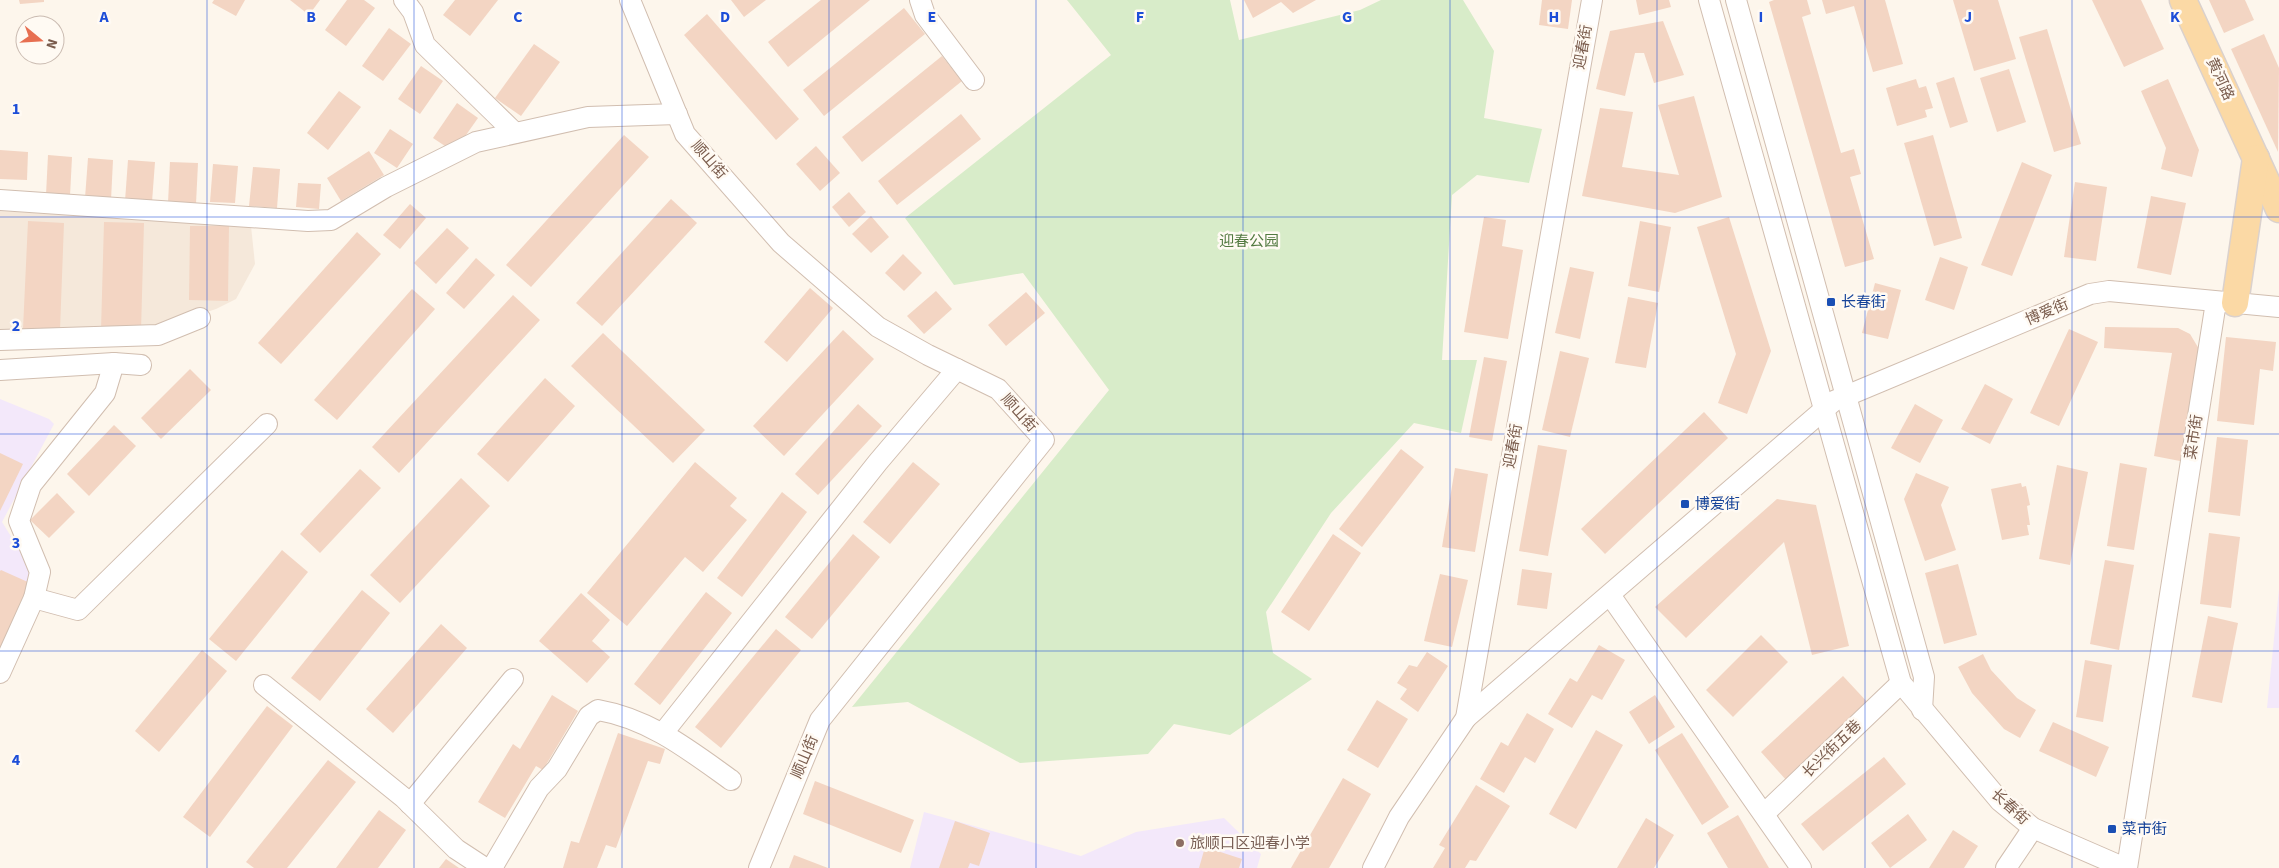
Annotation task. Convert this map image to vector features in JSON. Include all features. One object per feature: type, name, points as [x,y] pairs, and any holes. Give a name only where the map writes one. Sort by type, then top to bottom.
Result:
[{"type":"main road","name":"黄河路","points":[[2183,0],[2279,209]]},
{"type":"main road","points":[[2225,303],[2256,158]]},
{"type":"street","points":[[404,0],[413,12],[425,45],[515,133]]},
{"type":"street","name":"顺山街","points":[[630,0],[685,134],[781,243],[878,327],[998,389],[1044,440],[820,720],[759,868]]},
{"type":"street","points":[[920,0],[925,15],[974,80]]},
{"type":"street","name":"迎春街","points":[[1373,868],[1399,817],[1466,718],[1592,0]]},
{"type":"street","name":"长春街","points":[[1709,0],[1900,684],[2000,801],[2033,828],[2126,868]]},
{"type":"street","points":[[1736,0],[1924,677],[1922,710]]},
{"type":"street","points":[[0,200],[308,221],[331,220],[386,187],[476,142],[588,117],[677,114]]},
{"type":"street","name":"博爱街","points":[[1466,718],[1834,401],[2090,294],[2109,291],[2279,307]]},
{"type":"street","name":"菜市街","points":[[2126,868],[2225,303]]},
{"type":"street","points":[[0,340],[158,334],[200,318]]},
{"type":"street","points":[[0,370],[114,363],[141,365]]},
{"type":"street","points":[[0,673],[34,598],[40,572],[19,521],[31,485],[105,393],[114,363]]},
{"type":"street","points":[[663,733],[878,462],[957,369]]},
{"type":"street","points":[[34,598],[78,610],[266,424]]},
{"type":"street","points":[[1610,595],[1801,868]]},
{"type":"street","points":[[410,804],[513,680]]},
{"type":"street","name":"长兴街五巷","points":[[1764,814],[1900,684]]},
{"type":"street","points":[[264,685],[410,804],[456,849],[485,868]]},
{"type":"street","points":[[492,868],[539,788],[557,769],[589,716],[598,710],[617,714],[663,733],[731,780]]},
{"type":"street","points":[[2006,868],[2033,828]]},
{"type":"shaded area","points":[[0,211],[251,226],[255,264],[236,299],[216,309],[144,333],[0,332]]},
{"type":"shaded area","points":[[0,399],[49,419],[54,424],[2,522],[35,575],[0,660]]},
{"type":"shaded area","points":[[2279,589],[2279,708],[2267,708]]},
{"type":"shaded area","name":"旅顺口区迎春小学","points":[[924,812],[1081,856],[1136,832],[1224,818],[1261,854],[1257,868],[910,868]]},
{"type":"green space","name":"迎春公园","points":[[1067,0],[1230,0],[1239,40],[1360,10],[1381,0],[1463,0],[1494,51],[1484,118],[1542,129],[1529,183],[1477,175],[1452,195],[1442,360],[1477,360],[1461,433],[1414,423],[1331,513],[1266,612],[1273,653],[1312,679],[1230,735],[1174,724],[1148,754],[1020,763],[908,702],[852,707],[1109,390],[1023,273],[954,285],[905,218],[1111,55]]},
{"type":"building","points":[[19,0],[44,0],[44,2],[20,4]]},
{"type":"building","points":[[214,0],[245,0],[236,16],[212,3]]},
{"type":"building","points":[[290,0],[320,0],[309,15]]},
{"type":"building","points":[[347,0],[364,0],[375,8],[346,46],[325,30]]},
{"type":"building","points":[[455,0],[498,0],[470,36],[443,15]]},
{"type":"building","points":[[731,0],[766,0],[744,17]]},
{"type":"building","points":[[821,0],[870,0],[788,67],[768,42]]},
{"type":"building","points":[[1244,0],[1316,0],[1293,13],[1281,2],[1253,18]]},
{"type":"building","points":[[1542,0],[1572,0],[1568,29],[1539,25]]},
{"type":"building","points":[[1636,0],[1669,0],[1671,7],[1639,15]]},
{"type":"building","points":[[1774,0],[1807,0],[1811,14],[1802,17],[1841,153],[1854,149],[1861,174],[1850,177],[1874,259],[1845,267],[1769,2]]},
{"type":"building","points":[[1822,0],[1885,0],[1903,64],[1873,72],[1854,6],[1826,14]]},
{"type":"building","points":[[1953,0],[1998,0],[2016,59],[1974,71]]},
{"type":"building","points":[[2092,0],[2141,0],[2164,49],[2124,67]]},
{"type":"building","points":[[2209,0],[2245,0],[2254,20],[2224,33]]},
{"type":"building","points":[[904,8],[925,34],[824,116],[803,90]]},
{"type":"building","points":[[707,14],[799,119],[776,140],[684,35]]},
{"type":"building","points":[[1663,21],[1684,75],[1654,83],[1644,53],[1635,53],[1625,96],[1596,89],[1610,31]]},
{"type":"building","points":[[389,28],[411,44],[383,81],[362,66]]},
{"type":"building","points":[[2047,29],[2081,144],[2054,152],[2019,37]]},
{"type":"building","points":[[2264,34],[2279,68],[2278,152],[2231,49]]},
{"type":"building","points":[[534,44],[560,62],[521,116],[495,98]]},
{"type":"building","points":[[942,56],[962,81],[862,162],[842,137]]},
{"type":"building","points":[[421,66],[443,81],[420,114],[398,99]]},
{"type":"building","points":[[2009,69],[2026,122],[1997,132],[1980,78]]},
{"type":"building","points":[[1954,77],[1968,122],[1950,128],[1936,83]]},
{"type":"building","points":[[1916,79],[1919,88],[1926,86],[1933,108],[1925,110],[1927,117],[1897,126],[1886,88]]},
{"type":"building","points":[[2168,79],[2199,150],[2192,177],[2161,169],[2166,148],[2141,91]]},
{"type":"building","points":[[339,91],[361,107],[328,150],[307,133]]},
{"type":"building","points":[[1694,96],[1722,197],[1675,213],[1582,196],[1600,108],[1633,112],[1622,167],[1679,175],[1658,105]]},
{"type":"building","points":[[457,103],[478,118],[454,152],[433,138]]},
{"type":"building","points":[[961,114],[981,139],[897,205],[878,181]]},
{"type":"building","points":[[390,129],[413,144],[397,168],[374,153]]},
{"type":"building","points":[[624,135],[649,157],[531,287],[506,265]]},
{"type":"building","points":[[1933,135],[1962,238],[1934,246],[1904,143]]},
{"type":"building","points":[[816,146],[840,173],[820,191],[796,164]]},
{"type":"building","points":[[0,150],[28,152],[27,180],[0,179]]},
{"type":"building","points":[[369,151],[384,175],[341,201],[327,178]]},
{"type":"building","points":[[48,155],[72,157],[70,196],[46,195]]},
{"type":"building","points":[[88,158],[113,160],[111,200],[85,198]]},
{"type":"building","points":[[128,160],[155,162],[152,202],[125,201]]},
{"type":"building","points":[[170,162],[198,163],[196,204],[168,203]]},
{"type":"building","points":[[2022,162],[2052,175],[2012,276],[1981,265]]},
{"type":"building","points":[[213,164],[238,166],[235,203],[210,202]]},
{"type":"building","points":[[253,167],[280,169],[277,208],[249,206]]},
{"type":"building","points":[[2075,182],[2107,187],[2096,261],[2064,257]]},
{"type":"building","points":[[298,183],[321,184],[319,209],[296,207]]},
{"type":"building","points":[[849,192],[866,212],[849,227],[832,207]]},
{"type":"building","points":[[2151,196],[2186,203],[2171,275],[2137,268]]},
{"type":"building","points":[[671,199],[697,223],[602,326],[576,303]]},
{"type":"building","points":[[410,204],[426,218],[400,249],[383,235]]},
{"type":"building","points":[[871,216],[889,237],[871,253],[852,234]]},
{"type":"building","points":[[1484,217],[1506,220],[1502,246],[1523,250],[1508,339],[1464,332]]},
{"type":"building","points":[[1729,217],[1771,351],[1747,414],[1718,403],[1736,354],[1697,227]]},
{"type":"building","points":[[28,221],[64,223],[60,330],[23,329]]},
{"type":"building","points":[[1640,221],[1671,227],[1659,292],[1628,286]]},
{"type":"building","points":[[104,222],[144,223],[141,331],[101,330]]},
{"type":"building","points":[[190,226],[229,226],[228,301],[189,300]]},
{"type":"building","points":[[447,228],[469,248],[436,284],[414,263]]},
{"type":"building","points":[[357,232],[381,254],[281,364],[258,343]]},
{"type":"building","points":[[903,254],[922,273],[904,291],[885,273]]},
{"type":"building","points":[[1940,257],[1968,267],[1954,310],[1925,300]]},
{"type":"building","points":[[476,258],[495,275],[464,309],[446,293]]},
{"type":"building","points":[[1570,267],[1594,272],[1580,339],[1555,333]]},
{"type":"building","points":[[1875,283],[1901,290],[1888,339],[1862,333]]},
{"type":"building","points":[[810,288],[833,308],[787,362],[764,342]]},
{"type":"building","points":[[412,289],[435,309],[337,420],[314,400]]},
{"type":"building","points":[[936,291],[952,309],[924,334],[907,316]]},
{"type":"building","points":[[1026,292],[1045,313],[1006,346],[988,325]]},
{"type":"building","points":[[513,295],[540,320],[399,473],[372,447]]},
{"type":"building","points":[[1628,297],[1658,303],[1646,368],[1615,363]]},
{"type":"building","points":[[2105,327],[2178,328],[2190,334],[2199,349],[2180,461],[2154,456],[2172,353],[2104,348]]},
{"type":"building","points":[[2069,329],[2098,342],[2059,426],[2030,413]]},
{"type":"building","points":[[843,330],[874,359],[784,456],[753,426]]},
{"type":"building","points":[[603,333],[705,430],[673,463],[571,366]]},
{"type":"building","points":[[2226,337],[2276,342],[2273,371],[2260,369],[2254,425],[2217,421]]},
{"type":"building","points":[[1560,351],[1589,358],[1570,437],[1542,430]]},
{"type":"building","points":[[1484,357],[1507,361],[1492,441],[1469,437]]},
{"type":"building","points":[[190,369],[211,390],[161,439],[141,418]]},
{"type":"building","points":[[545,378],[575,406],[508,482],[477,454]]},
{"type":"building","points":[[1985,384],[2013,399],[1990,444],[1961,429]]},
{"type":"building","points":[[858,404],[882,426],[818,495],[795,474]]},
{"type":"building","points":[[1915,404],[1943,420],[1920,463],[1891,448]]},
{"type":"building","points":[[1704,412],[1728,438],[1605,554],[1581,529]]},
{"type":"building","points":[[114,425],[136,446],[89,496],[67,474]]},
{"type":"building","points":[[2217,437],[2248,440],[2240,516],[2208,512]]},
{"type":"building","points":[[1538,445],[1567,450],[1548,556],[1519,551]]},
{"type":"building","points":[[1401,449],[1424,467],[1362,547],[1339,529]]},
{"type":"building","points":[[0,453],[23,464],[0,511]]},
{"type":"building","points":[[695,462],[737,498],[730,506],[747,520],[703,572],[685,557],[627,626],[587,593]]},
{"type":"building","points":[[913,462],[940,484],[890,544],[863,522]]},
{"type":"building","points":[[2120,463],[2147,468],[2134,550],[2107,546]]},
{"type":"building","points":[[2057,465],[2088,472],[2070,565],[2039,559]]},
{"type":"building","points":[[1455,468],[1488,474],[1475,552],[1442,547]]},
{"type":"building","points":[[360,469],[381,488],[320,553],[300,534]]},
{"type":"building","points":[[1916,473],[1949,487],[1941,505],[1956,550],[1925,561],[1904,499]]},
{"type":"building","points":[[461,478],[490,506],[400,603],[370,575]]},
{"type":"building","points":[[2021,483],[2022,487],[2026,486],[2030,505],[2027,506],[2030,525],[2027,525],[2029,535],[2002,540],[1991,489]]},
{"type":"building","points":[[782,492],[807,512],[742,597],[717,578]]},
{"type":"building","points":[[57,493],[75,512],[49,538],[30,520]]},
{"type":"building","points":[[1777,499],[1816,505],[1849,646],[1812,655],[1784,542],[1686,638],[1655,607]]},
{"type":"building","points":[[2209,533],[2240,537],[2231,608],[2200,604]]},
{"type":"building","points":[[853,534],[880,557],[812,639],[785,617]]},
{"type":"building","points":[[1333,534],[1361,553],[1309,631],[1281,612]]},
{"type":"building","points":[[282,550],[308,572],[236,661],[209,639]]},
{"type":"building","points":[[2105,560],[2134,565],[2119,650],[2090,644]]},
{"type":"building","points":[[1958,564],[1977,635],[1944,644],[1925,573]]},
{"type":"building","points":[[1522,569],[1552,573],[1547,609],[1517,605]]},
{"type":"building","points":[[0,571],[30,583],[0,649]]},
{"type":"building","points":[[1440,574],[1468,580],[1452,647],[1424,641]]},
{"type":"building","points":[[362,590],[390,613],[320,701],[291,678]]},
{"type":"building","points":[[706,592],[732,613],[660,705],[634,684]]},
{"type":"building","points":[[581,593],[610,620],[592,641],[610,657],[587,683],[539,641]]},
{"type":"building","points":[[2208,616],[2238,623],[2222,703],[2192,697]]},
{"type":"building","points":[[441,624],[467,648],[393,733],[366,709]]},
{"type":"building","points":[[776,629],[801,650],[721,748],[695,727]]},
{"type":"building","points":[[1761,635],[1788,662],[1733,717],[1706,690]]},
{"type":"building","points":[[1599,645],[1625,660],[1602,700],[1592,695],[1572,728],[1548,714],[1570,678],[1577,682]]},
{"type":"building","points":[[202,650],[227,671],[159,752],[135,731]]},
{"type":"building","points":[[1427,652],[1448,666],[1418,712],[1400,699],[1407,689],[1397,683],[1409,665],[1417,667]]},
{"type":"building","points":[[1983,654],[1991,670],[2017,698],[2036,710],[2020,738],[2004,729],[1972,693],[1958,667]]},
{"type":"building","points":[[2085,660],[2112,665],[2103,722],[2076,717]]},
{"type":"building","points":[[1843,676],[1870,705],[1787,781],[1761,752]]},
{"type":"building","points":[[552,695],[578,711],[543,770],[536,766],[505,818],[478,802],[513,744],[520,749]]},
{"type":"building","points":[[1655,695],[1675,727],[1649,744],[1629,712]]},
{"type":"building","points":[[1377,700],[1408,719],[1378,768],[1347,750]]},
{"type":"building","points":[[267,706],[293,726],[210,837],[183,817]]},
{"type":"building","points":[[1527,713],[1554,729],[1535,763],[1525,757],[1504,793],[1480,779],[1501,742],[1508,746]]},
{"type":"building","points":[[2053,722],[2109,747],[2096,777],[2039,751]]},
{"type":"building","points":[[1596,730],[1623,745],[1576,829],[1549,814]]},
{"type":"building","points":[[618,733],[665,749],[660,764],[648,761],[616,848],[606,845],[597,868],[563,868],[571,841],[579,843]]},
{"type":"building","points":[[1682,733],[1729,807],[1702,825],[1655,750]]},
{"type":"building","points":[[1884,757],[1906,784],[1823,851],[1801,824]]},
{"type":"building","points":[[328,760],[356,782],[287,868],[254,868],[246,862]]},
{"type":"building","points":[[1343,778],[1371,794],[1329,868],[1291,868]]},
{"type":"building","points":[[815,781],[914,820],[901,853],[803,814]]},
{"type":"building","points":[[1476,785],[1510,806],[1476,861],[1470,860],[1465,868],[1433,868],[1445,848],[1439,845]]},
{"type":"building","points":[[379,810],[406,830],[378,868],[336,868]]},
{"type":"building","points":[[1908,814],[1927,840],[1890,868],[1871,843]]},
{"type":"building","points":[[1738,815],[1769,868],[1728,868],[1707,833]]},
{"type":"building","points":[[1646,818],[1674,835],[1654,868],[1617,868]]},
{"type":"building","points":[[955,821],[990,833],[979,866],[970,863],[968,868],[939,868]]},
{"type":"building","points":[[1953,830],[1978,846],[1964,868],[1929,868]]},
{"type":"building","points":[[1205,847],[1242,859],[1239,868],[1199,868]]},
{"type":"building","points":[[794,855],[828,868],[789,868]]},
{"type":"building","points":[[446,859],[459,868],[439,868]]},
{"type":"place","name":"长春街","points":[[1831,302]]},
{"type":"place","name":"博爱街","points":[[1685,504]]},
{"type":"place","name":"菜市街","points":[[2112,829]]},
{"type":"place","name":"旅顺口区迎春小学","points":[[1180,843]]}]
